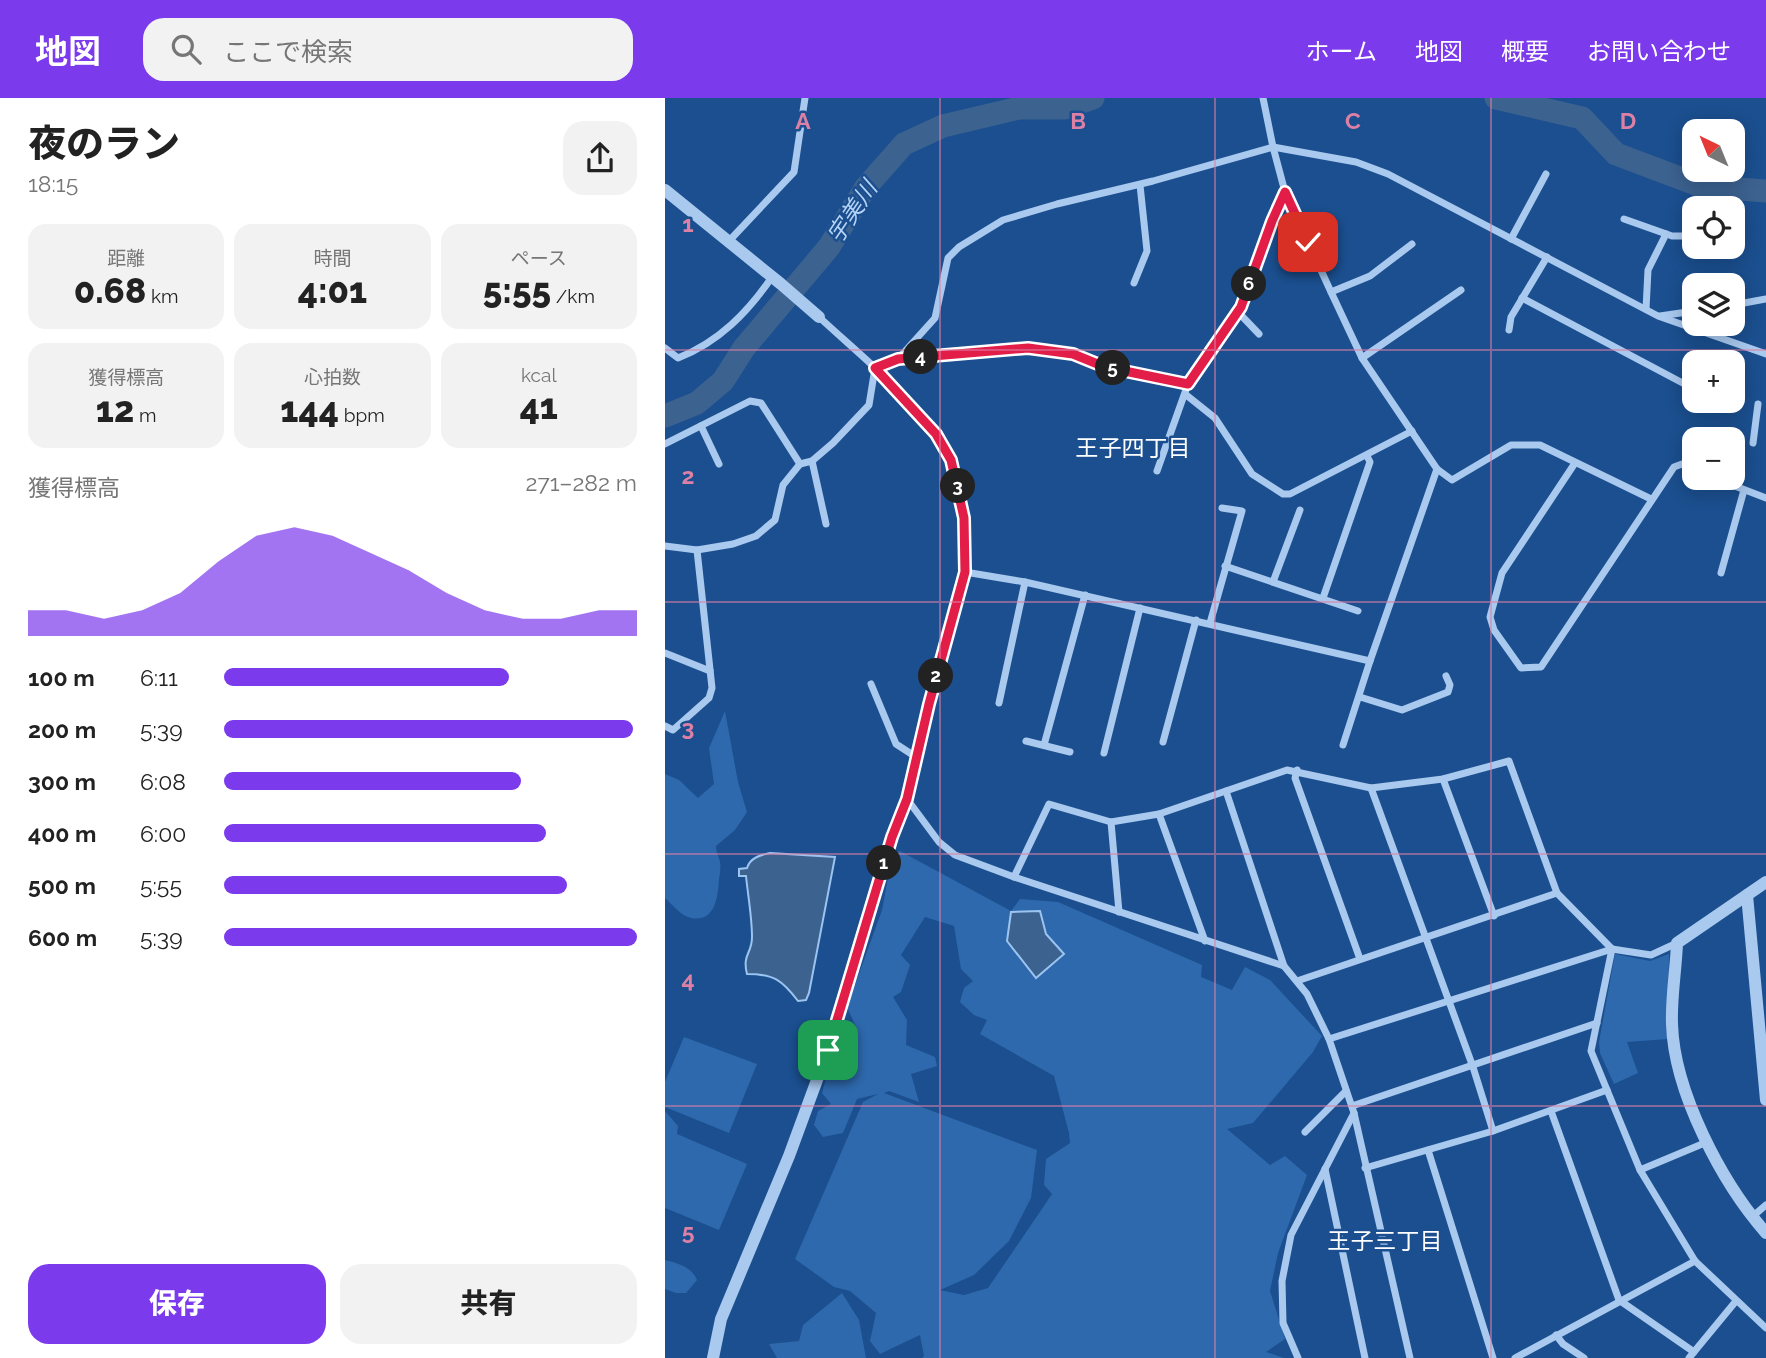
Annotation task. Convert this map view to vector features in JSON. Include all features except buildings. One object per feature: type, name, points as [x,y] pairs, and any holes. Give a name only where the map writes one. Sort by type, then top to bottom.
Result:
[{"type":"street","points":[[729,241],[793,172],[805,98]]},
{"type":"street","points":[[1263,98],[1285,192],[1331,292],[1362,358],[1437,469],[1452,480],[1511,445],[1539,445],[1651,499]]},
{"type":"street","points":[[898,359],[935,318],[948,258],[958,247],[1003,220],[1273,147],[1356,162],[1388,174],[1658,316],[1766,354]]},
{"type":"street","points":[[1511,239],[1546,174]]},
{"type":"street","points":[[1134,283],[1147,251],[1140,185]]},
{"type":"street","points":[[665,190],[819,317],[875,368],[936,434],[951,460],[964,518],[965,572],[907,799],[892,837],[828,1050],[789,1156],[722,1319],[713,1358]]},
{"type":"street","points":[[1157,471],[1188,384],[1238,312],[1285,192]]},
{"type":"street","points":[[1625,219],[1666,234],[1682,235]]},
{"type":"street","points":[[1646,309],[1648,270],[1666,234]]},
{"type":"street","points":[[1331,292],[1370,276],[1412,244]]},
{"type":"street","points":[[1509,330],[1511,317],[1547,257]]},
{"type":"street","points":[[665,348],[678,358],[698,350],[744,313],[777,280]]},
{"type":"street","points":[[1362,358],[1461,290]]},
{"type":"street","points":[[1523,298],[1682,383]]},
{"type":"street","points":[[1745,303],[1766,299]]},
{"type":"street","points":[[1238,312],[1259,334]]},
{"type":"street","points":[[1658,316],[1682,313]]},
{"type":"street","points":[[875,368],[898,359],[1028,348],[1073,354],[1105,367],[1188,384]]},
{"type":"street","points":[[665,546],[697,550],[733,544],[756,536],[775,520],[783,485],[800,464],[812,461],[869,405],[875,368]]},
{"type":"street","points":[[1185,394],[1215,418],[1252,474],[1283,494],[1290,494],[1412,431]]},
{"type":"street","points":[[665,444],[750,401],[761,403],[800,464]]},
{"type":"street","points":[[1753,443],[1758,404]]},
{"type":"street","points":[[701,426],[719,464]]},
{"type":"street","points":[[1323,598],[1370,462],[1367,456]]},
{"type":"street","points":[[812,461],[826,523]]},
{"type":"street","points":[[1575,463],[1502,573],[1490,617],[1494,630],[1521,668],[1541,667],[1651,499],[1674,467],[1682,464]]},
{"type":"street","points":[[1343,745],[1437,469]]},
{"type":"street","points":[[1721,573],[1744,490],[1766,498]]},
{"type":"street","points":[[1210,624],[1242,511],[1222,508]]},
{"type":"street","points":[[1273,582],[1300,510]]},
{"type":"street","points":[[665,726],[673,730],[709,698],[712,688],[697,550]]},
{"type":"street","points":[[1225,565],[1358,611]]},
{"type":"street","points":[[965,572],[1086,595],[1370,662]]},
{"type":"street","points":[[999,702],[1025,582]]},
{"type":"street","points":[[1044,745],[1086,595]]},
{"type":"street","points":[[1104,753],[1140,608]]},
{"type":"street","points":[[1163,742],[1196,620]]},
{"type":"street","points":[[665,653],[710,671]]},
{"type":"street","points":[[1360,697],[1402,710],[1448,692],[1450,685],[1446,676]]},
{"type":"street","points":[[871,684],[896,744],[916,757]]},
{"type":"street","points":[[1026,741],[1070,752]]},
{"type":"street","points":[[1014,877],[1049,804],[1111,822],[1159,814],[1287,770],[1371,788],[1443,779],[1509,761],[1557,893],[1612,949]]},
{"type":"street","points":[[1297,771],[1295,778],[1360,959]]},
{"type":"street","points":[[1443,779],[1494,916]]},
{"type":"street","points":[[1371,788],[1473,1067],[1493,1131]]},
{"type":"street","points":[[1226,790],[1284,966],[1307,994],[1329,1040],[1353,1109],[1410,1358]]},
{"type":"street","points":[[907,799],[939,842],[955,855],[1284,966]]},
{"type":"street","points":[[1159,814],[1206,941]]},
{"type":"street","points":[[1111,822],[1119,912]]},
{"type":"street","points":[[1329,1040],[1612,949],[1651,954],[1677,943],[1766,882]]},
{"type":"street","points":[[1297,981],[1557,893]]},
{"type":"street","points":[[1747,895],[1766,1100]]},
{"type":"street","points":[[1677,943],[1672,1025],[1685,1090],[1707,1142],[1731,1186],[1766,1233]]},
{"type":"street","points":[[1612,949],[1591,1051],[1640,1170],[1695,1261],[1766,1328]]},
{"type":"street","points":[[1298,1358],[1283,1323],[1282,1281],[1291,1234],[1353,1109],[1597,1023]]},
{"type":"street","points":[[1365,1168],[1493,1131],[1607,1090]]},
{"type":"street","points":[[1305,1132],[1346,1091]]},
{"type":"street","points":[[1551,1111],[1619,1300],[1692,1355],[1737,1301]]},
{"type":"street","points":[[1640,1170],[1707,1142]]},
{"type":"street","points":[[1428,1150],[1493,1358]]},
{"type":"street","points":[[1325,1169],[1365,1358]]},
{"type":"street","points":[[1752,1217],[1766,1205]]},
{"type":"street","points":[[1515,1358],[1695,1261]]},
{"type":"street","points":[[1556,1335],[1563,1344],[1584,1358]]},
{"type":"shaded area","points":[[725,711],[738,782],[747,812],[735,830],[716,846],[720,868],[718,893],[711,912],[706,916],[691,918],[665,898],[665,774],[679,780],[698,798],[714,784],[709,748]]},
{"type":"shaded area","points":[[900,851],[1011,911],[1020,899],[1058,902],[1202,965],[1201,977],[1232,990],[1245,967],[1270,980],[1322,1036],[1313,1052],[1253,1123],[1227,1129],[1270,1165],[1285,1156],[1307,1175],[1278,1253],[1270,1291],[1285,1339],[1266,1352],[1284,1358],[922,1358],[924,1356],[920,1335],[880,1354],[870,1341],[876,1313],[850,1291],[834,1287],[795,1259],[863,1102],[878,1094],[857,1099],[843,1133],[823,1137],[814,1125],[818,1111],[831,1104],[822,1093],[838,1034],[856,1027],[847,1007],[882,910],[888,878],[880,857]],"holes":[[[925,917],[954,926],[961,969],[973,981],[964,988],[960,1002],[974,1015],[987,1020],[980,1034],[1054,1076],[1070,1143],[1046,1159],[1044,1185],[1052,1194],[988,1288],[964,1295],[940,1290],[974,1275],[1009,1241],[1031,1198],[1037,1150],[884,1093],[889,1091],[919,1102],[911,1074],[937,1066],[935,1057],[906,1045],[907,1020],[893,997],[901,992],[910,965],[901,955]]]},
{"type":"shaded area","points":[[770,853],[835,857],[806,1000],[798,1001],[782,983],[771,977],[747,974],[746,958],[752,943],[751,922],[746,876],[739,876],[739,869],[747,868],[753,859]]},
{"type":"shaded area","points":[[1040,911],[1046,934],[1064,954],[1036,978],[1007,941],[1011,912]]},
{"type":"shaded area","points":[[1615,954],[1650,961],[1669,954],[1668,1039],[1627,1042],[1638,1073],[1614,1084],[1600,1053],[1599,1042]]},
{"type":"shaded area","points":[[684,1037],[757,1064],[729,1133],[665,1107],[665,1082]]},
{"type":"shaded area","points":[[665,1111],[678,1126],[677,1134],[747,1164],[719,1230],[665,1208]]},
{"type":"shaded area","points":[[665,1260],[684,1266],[695,1276],[697,1280],[686,1293],[665,1289]]},
{"type":"shaded area","points":[[842,1293],[859,1320],[866,1358],[777,1358],[769,1344],[799,1341],[803,1325]]},
{"type":"waterway","name":"宇美川","points":[[665,416],[697,403],[723,381],[744,348],[829,247],[866,187],[904,144],[943,126],[1019,108],[1065,108],[1093,98]]},
{"type":"waterway","name":"宇美川","points":[[1496,98],[1582,118],[1616,154],[1701,186],[1766,191]]},
{"type":"district","name":"王子四丁目","points":[[1133,448]]},
{"type":"district","name":"王子三丁目","points":[[1385,1241]]},
{"type":"route","points":[[828,1050],[892,837],[907,799],[929,704],[965,572],[962,499],[951,460],[945,447],[921,415],[875,368],[898,359],[1028,348],[1073,354],[1105,367],[1188,384],[1241,307],[1285,192],[1308,242]]}]
